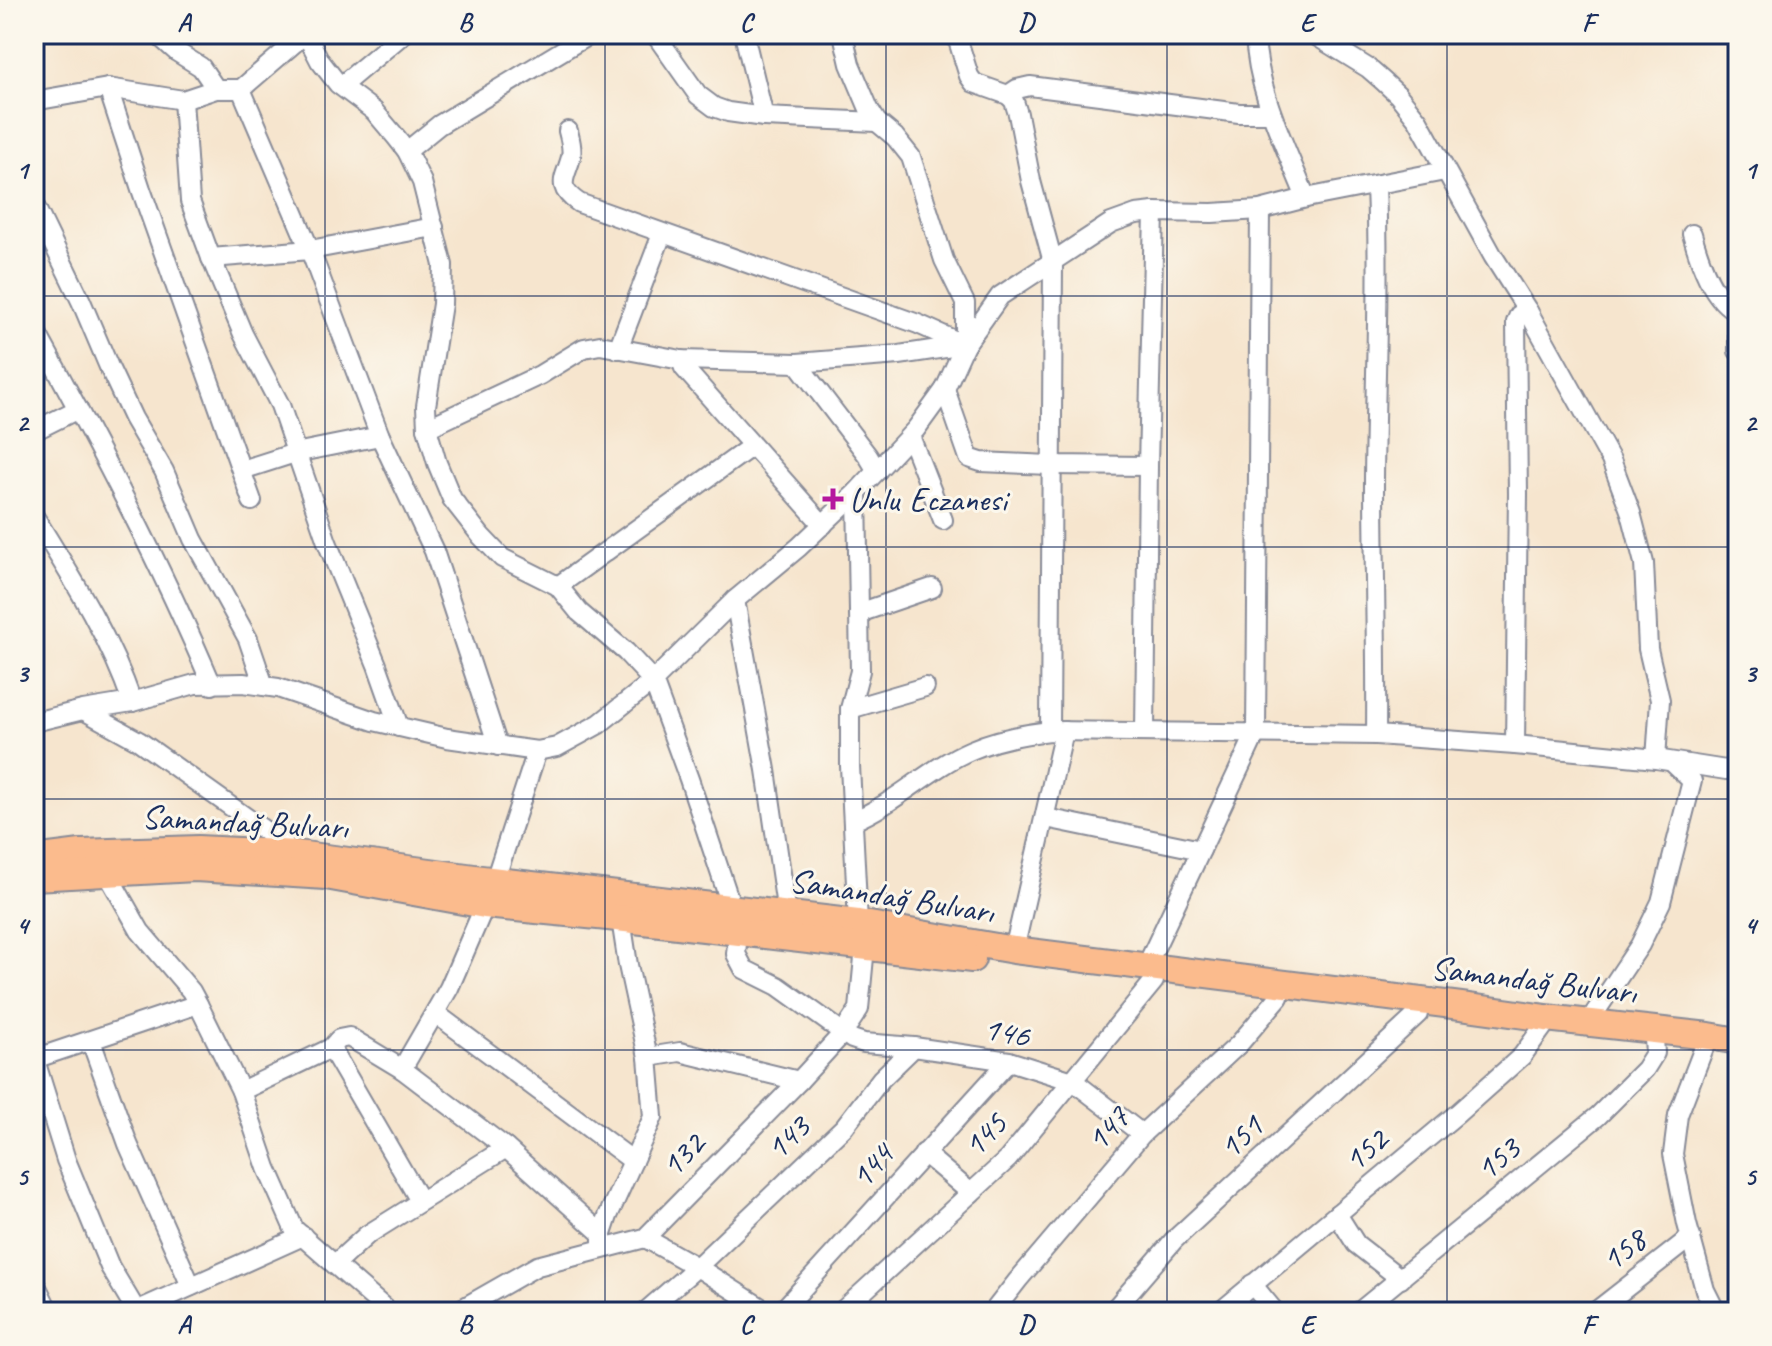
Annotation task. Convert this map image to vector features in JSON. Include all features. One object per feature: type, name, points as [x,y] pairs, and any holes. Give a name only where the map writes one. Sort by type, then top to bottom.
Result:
[{"type":"highway","name":"Samandağ Bulvarı","points":[[34,859],[81,853],[198,849],[297,854],[621,919],[735,920],[787,914],[861,935],[1014,950],[1279,997],[1738,1049]]},
{"type":"highway","name":"Samandağ Bulvarı","points":[[34,877],[195,868],[326,876],[735,920],[1150,974],[1709,1036],[1738,1049]]},
{"type":"street","points":[[157,34],[177,52],[201,67],[216,89]]},
{"type":"street","points":[[34,101],[108,88],[183,100],[216,89],[241,89],[305,34],[320,61],[341,86],[374,111],[407,151],[422,182],[443,265],[442,304],[426,406],[427,428],[452,499],[502,558],[558,586],[579,612],[626,652],[653,681]]},
{"type":"street","points":[[341,86],[403,34]]},
{"type":"street","points":[[407,151],[439,125],[590,34]]},
{"type":"street","points":[[655,34],[698,95],[705,102],[728,112],[764,117],[877,122]]},
{"type":"street","points":[[744,34],[764,117]]},
{"type":"street","points":[[843,34],[850,64],[869,109],[877,122],[895,137],[911,157],[944,260],[965,303],[965,345]]},
{"type":"street","points":[[956,34],[974,83],[1008,95],[1014,101],[1053,262],[1050,465],[1057,731],[1046,818],[1014,950]]},
{"type":"street","points":[[1255,34],[1270,113],[1306,198]]},
{"type":"street","points":[[1313,34],[1368,68],[1398,95],[1427,134],[1445,171],[1611,460],[1631,513],[1644,563],[1648,649],[1660,700],[1664,761]]},
{"type":"street","points":[[1008,95],[1030,86],[1239,113],[1270,113]]},
{"type":"street","points":[[108,88],[252,501]]},
{"type":"street","points":[[241,89],[310,250],[380,436],[434,551],[498,746]]},
{"type":"street","points":[[183,100],[190,201],[243,334],[280,405],[327,542],[399,727]]},
{"type":"street","points":[[568,131],[572,155],[563,181],[570,196],[579,203],[918,324],[965,345]]},
{"type":"street","points":[[34,722],[132,702],[195,684],[243,683],[278,688],[374,721],[447,738],[537,751],[557,747],[599,724],[653,681],[735,600],[799,547],[857,492],[910,436],[945,389],[965,345],[1000,296],[1111,223],[1136,214],[1154,212],[1260,210],[1445,171]]},
{"type":"street","points":[[1376,186],[1376,735]]},
{"type":"street","points":[[34,204],[133,418],[164,471],[193,539],[248,639],[264,686]]},
{"type":"street","points":[[1256,733],[1260,210]]},
{"type":"street","points":[[1145,732],[1154,212]]},
{"type":"street","points":[[211,258],[310,250],[434,227]]},
{"type":"street","points":[[618,349],[662,234]]},
{"type":"street","points":[[1692,234],[1708,279],[1722,300],[1738,312]]},
{"type":"street","points":[[1515,745],[1518,494],[1516,322],[1519,315],[1528,311]]},
{"type":"street","points":[[34,328],[130,507],[180,609],[212,685]]},
{"type":"street","points":[[1738,336],[1738,351]]},
{"type":"street","points":[[427,428],[540,375],[584,348],[600,345],[681,360],[797,363],[899,355],[965,345]]},
{"type":"street","points":[[681,360],[684,368],[823,525]]},
{"type":"street","points":[[797,363],[877,471]]},
{"type":"street","points":[[945,389],[969,458],[981,462],[1148,466]]},
{"type":"street","points":[[34,431],[78,409]]},
{"type":"street","points":[[242,470],[295,453],[380,436]]},
{"type":"street","points":[[910,436],[943,520]]},
{"type":"street","points":[[558,586],[752,446]]},
{"type":"street","name":"132","points":[[645,1238],[799,1081],[843,1033],[859,1009],[861,935],[850,766],[850,709],[860,671],[857,492]]},
{"type":"street","points":[[34,516],[100,625],[122,671],[132,702]]},
{"type":"street","points":[[859,613],[932,588]]},
{"type":"street","points":[[735,600],[766,770],[787,914]]},
{"type":"street","name":"146","points":[[653,681],[735,920],[736,954],[744,969],[778,986],[852,1039],[1009,1061],[1073,1081],[1142,1134]]},
{"type":"street","points":[[850,709],[925,687]]},
{"type":"street","points":[[83,710],[139,741],[297,854]]},
{"type":"street","points":[[853,821],[874,812],[970,751],[1013,736],[1057,731],[1376,735],[1515,745],[1726,770],[1738,765]]},
{"type":"street","name":"145","points":[[841,1312],[1008,1159],[1073,1081],[1150,974],[1201,850],[1256,733]]},
{"type":"street","points":[[402,1069],[449,988],[490,893],[537,751]]},
{"type":"street","points":[[1588,1023],[1640,945],[1661,902],[1692,781],[1664,761]]},
{"type":"street","points":[[1046,818],[1201,850]]},
{"type":"street","points":[[107,873],[140,931],[191,991],[198,1004],[241,1091],[267,1168],[294,1229],[389,1312]]},
{"type":"street","points":[[602,1241],[608,1216],[653,1117],[648,1057],[621,919]]},
{"type":"street","name":"147","points":[[993,1312],[1142,1134],[1239,1044],[1279,997]]},
{"type":"street","points":[[198,1004],[34,1059],[66,1160],[110,1267],[135,1312],[303,1236]]},
{"type":"street","points":[[435,1013],[633,1161]]},
{"type":"street","name":"151","points":[[1112,1312],[1174,1240],[1418,1014]]},
{"type":"street","name":"152","points":[[1220,1312],[1522,1056],[1543,1027]]},
{"type":"street","points":[[241,1091],[331,1048],[339,1039],[349,1037],[402,1069],[506,1148],[602,1241]]},
{"type":"street","name":"153","points":[[1359,1312],[1598,1116],[1645,1069],[1655,1053],[1654,1039]]},
{"type":"street","points":[[91,1041],[128,1144],[191,1286]]},
{"type":"street","points":[[1705,1045],[1678,1115],[1673,1154],[1705,1290],[1716,1312]]},
{"type":"street","name":"143","points":[[645,1312],[697,1267],[844,1127],[881,1079],[914,1047]]},
{"type":"street","points":[[331,1048],[420,1201]]},
{"type":"street","points":[[648,1057],[680,1052],[799,1081]]},
{"type":"street","name":"144","points":[[781,1312],[1009,1061]]},
{"type":"street","points":[[335,1264],[367,1235],[506,1148]]},
{"type":"street","points":[[924,1153],[971,1193]]},
{"type":"street","points":[[1337,1214],[1356,1244],[1401,1279]]},
{"type":"street","name":"158","points":[[1595,1312],[1691,1237]]},
{"type":"street","points":[[456,1312],[537,1266],[602,1241],[645,1238],[768,1312]]},
{"type":"street","points":[[34,1281],[49,1312]]},
{"type":"street","points":[[1252,1284],[1275,1312]]},
{"type":"place","name":"Unlu Eczanesi","points":[[833,499]]}]
